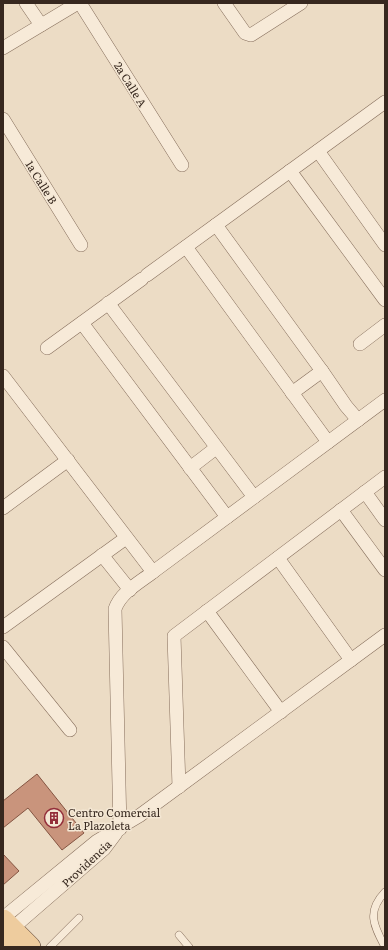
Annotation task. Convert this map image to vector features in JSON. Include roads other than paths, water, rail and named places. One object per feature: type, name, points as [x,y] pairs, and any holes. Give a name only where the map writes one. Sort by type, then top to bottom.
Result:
[{"type":"main road","points":[[5,932],[30,947]]},
{"type":"street","points":[[26,3],[40,25]]},
{"type":"street","points":[[3,48],[79,3]]},
{"type":"street","name":"2a Calle A","points":[[79,3],[182,165]]},
{"type":"street","points":[[224,3],[248,35],[251,35],[301,3]]},
{"type":"street","points":[[47,348],[385,102]]},
{"type":"street","name":"1a Calle B","points":[[3,119],[81,245]]},
{"type":"street","points":[[318,151],[385,245]]},
{"type":"street","points":[[290,171],[385,300]]},
{"type":"street","points":[[216,225],[346,406],[358,420]]},
{"type":"street","points":[[186,247],[328,442]]},
{"type":"street","points":[[108,303],[254,497]]},
{"type":"street","points":[[82,323],[227,517]]},
{"type":"street","points":[[360,344],[385,326]]},
{"type":"street","points":[[292,393],[322,371]]},
{"type":"street","points":[[6,384],[68,460],[152,572]]},
{"type":"street","points":[[120,828],[115,609],[118,601],[152,572],[385,400]]},
{"type":"street","points":[[190,468],[216,448]]},
{"type":"street","points":[[3,508],[68,460]]},
{"type":"street","points":[[179,787],[174,636],[385,476]]},
{"type":"street","points":[[365,492],[385,520]]},
{"type":"street","points":[[341,510],[385,570]]},
{"type":"street","points":[[3,627],[126,538]]},
{"type":"street","points":[[102,556],[130,590]]},
{"type":"street","points":[[278,558],[351,660]]},
{"type":"street","points":[[207,612],[281,712]]},
{"type":"street","name":"Providencia","points":[[5,932],[104,849],[120,828],[179,787],[385,635]]},
{"type":"street","points":[[3,647],[70,730]]},
{"type":"lane","points":[[385,892],[377,900],[373,911],[375,926],[385,947]]},
{"type":"lane","points":[[50,947],[79,918]]},
{"type":"lane","points":[[179,935],[188,947]]},
{"type":"place","name":"Centro Comercial La Plazoleta","points":[[54,818]]}]
